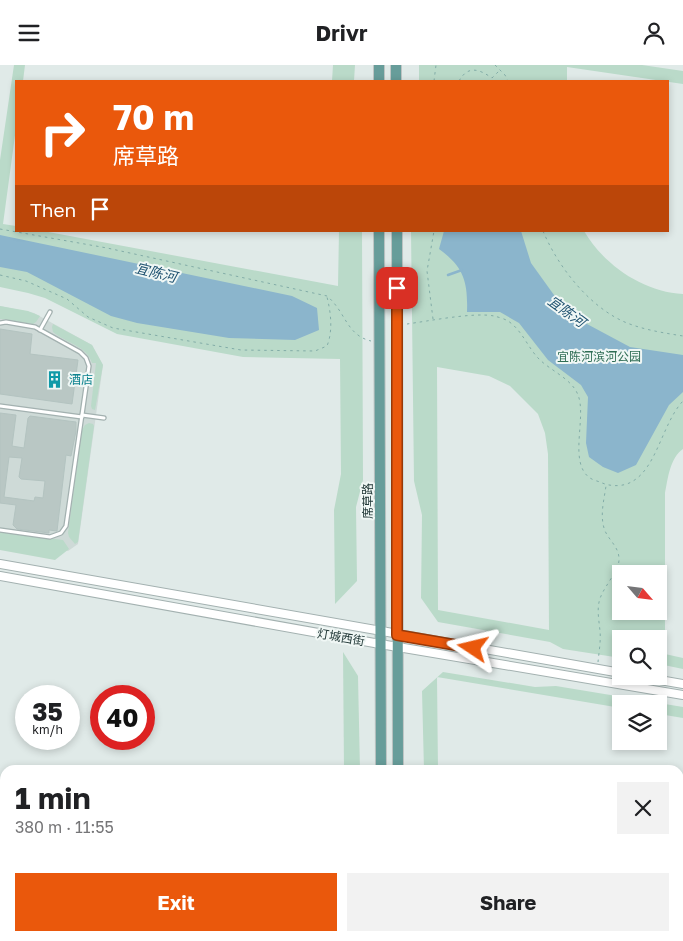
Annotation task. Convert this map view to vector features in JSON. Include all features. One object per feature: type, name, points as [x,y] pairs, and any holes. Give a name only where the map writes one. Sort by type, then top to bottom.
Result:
[{"type":"main road","points":[[379,65],[379,80]]},
{"type":"main road","points":[[396,65],[396,80]]},
{"type":"main road","name":"席草路","points":[[379,232],[381,765]]},
{"type":"main road","points":[[397,232],[398,765]]},
{"type":"street","name":"灯城西街","points":[[0,563],[380,632],[612,672]]},
{"type":"street","name":"灯城西街","points":[[0,576],[397,647],[683,695]]},
{"type":"street","points":[[667,681],[683,684]]},
{"type":"lane","points":[[40,330],[50,311]]},
{"type":"lane","points":[[0,323],[6,322],[30,326],[40,330],[80,352],[87,360],[88,369],[67,523],[64,529],[58,535],[50,537],[0,530]]},
{"type":"lane","points":[[0,406],[104,418]]},
{"type":"path","points":[[434,80],[436,65]]},
{"type":"path","points":[[495,65],[507,80]]},
{"type":"path","points":[[460,80],[462,75],[472,69],[480,69],[492,78],[500,70]]},
{"type":"path","points":[[0,229],[15,232]]},
{"type":"path","points":[[17,232],[107,248],[326,296],[335,303],[350,329],[362,339],[379,342]]},
{"type":"path","points":[[433,320],[427,271],[434,232]]},
{"type":"path","points":[[544,232],[576,285],[597,305],[626,322],[654,331],[683,336]]},
{"type":"path","points":[[0,275],[26,281],[67,299],[88,317],[113,328],[212,347],[241,350],[314,351],[327,346],[331,335],[329,307],[326,296]]},
{"type":"path","points":[[397,326],[468,316],[493,316],[508,321],[514,326],[538,358],[549,369],[569,383],[577,392],[581,404],[580,462],[589,477],[606,485],[618,485],[633,481],[644,470],[653,456],[671,417],[683,401]]},
{"type":"path","points":[[597,669],[601,632],[598,621],[600,599],[607,583],[618,567],[620,558],[616,547],[604,529],[602,510],[606,485]]},
{"type":"shaded area","points":[[0,306],[34,313],[92,345],[103,365],[78,544],[68,551],[0,539]]},
{"type":"green space","points":[[14,65],[25,65],[23,80],[15,80],[15,135],[3,224],[15,226],[15,232],[48,232],[338,286],[339,232],[362,232],[363,480],[356,507],[357,581],[335,604],[334,510],[341,474],[340,359],[243,357],[117,334],[45,298],[0,287],[0,160]]},
{"type":"green space","points":[[333,65],[355,65],[354,80],[332,80]]},
{"type":"green space","points":[[419,65],[642,65],[683,71],[683,84],[669,82],[669,80],[656,80],[567,67],[567,80],[419,80]]},
{"type":"green space","name":"宜陈河滨河公园","points":[[411,232],[585,232],[602,255],[626,275],[653,288],[683,294],[683,449],[672,463],[665,493],[665,565],[612,565],[612,620],[665,620],[665,630],[612,630],[612,657],[563,649],[550,642],[438,622],[421,598],[422,515],[414,481]],"holes":[[[437,367],[489,376],[510,386],[538,414],[545,433],[548,454],[549,630],[438,610]]]},
{"type":"green space","points":[[0,306],[28,311],[40,316],[33,324],[0,319]]},
{"type":"green space","points":[[53,324],[92,345],[103,365],[95,410],[91,406],[96,363],[92,363],[81,349],[53,332]]},
{"type":"green space","points":[[89,423],[94,426],[78,542],[75,544],[68,533],[82,430]]},
{"type":"green space","points":[[0,532],[63,540],[69,549],[55,560],[0,550]]},
{"type":"green space","points":[[343,652],[358,676],[360,765],[344,765]]},
{"type":"green space","name":"宜陈河滨河公园","points":[[667,654],[683,658],[683,669],[667,666]]},
{"type":"green space","points":[[443,672],[535,687],[556,686],[612,695],[612,706],[437,677]]},
{"type":"green space","points":[[437,677],[438,765],[424,765],[422,691]]},
{"type":"green space","points":[[667,704],[683,707],[683,718],[667,715]]},
{"type":"water","points":[[444,232],[521,232],[531,263],[554,295],[587,324],[630,347],[683,355],[683,392],[669,405],[636,465],[618,473],[603,467],[589,457],[586,443],[588,397],[581,385],[548,360],[519,323],[500,312],[467,312],[467,292],[463,276],[454,262],[439,249]]},
{"type":"water","points":[[0,235],[292,296],[317,308],[319,330],[295,340],[229,338],[137,323],[111,316],[27,272],[0,267]]},
{"type":"building","points":[[0,329],[32,334],[30,354],[78,360],[72,404],[0,394]]},
{"type":"building","points":[[0,413],[16,415],[12,446],[24,448],[28,418],[30,416],[76,422],[71,456],[66,455],[57,531],[49,530],[49,533],[17,529],[13,525],[16,505],[0,503]],"holes":[[[9,457],[22,458],[19,477],[21,479],[45,481],[43,498],[35,497],[34,501],[4,497]]]},
{"type":"waterway","name":"宜陈河","points":[[448,275],[462,270]]},
{"type":"place","name":"酒店","points":[[55,379]]},
{"type":"route","points":[[397,288],[397,635],[473,648]]}]
